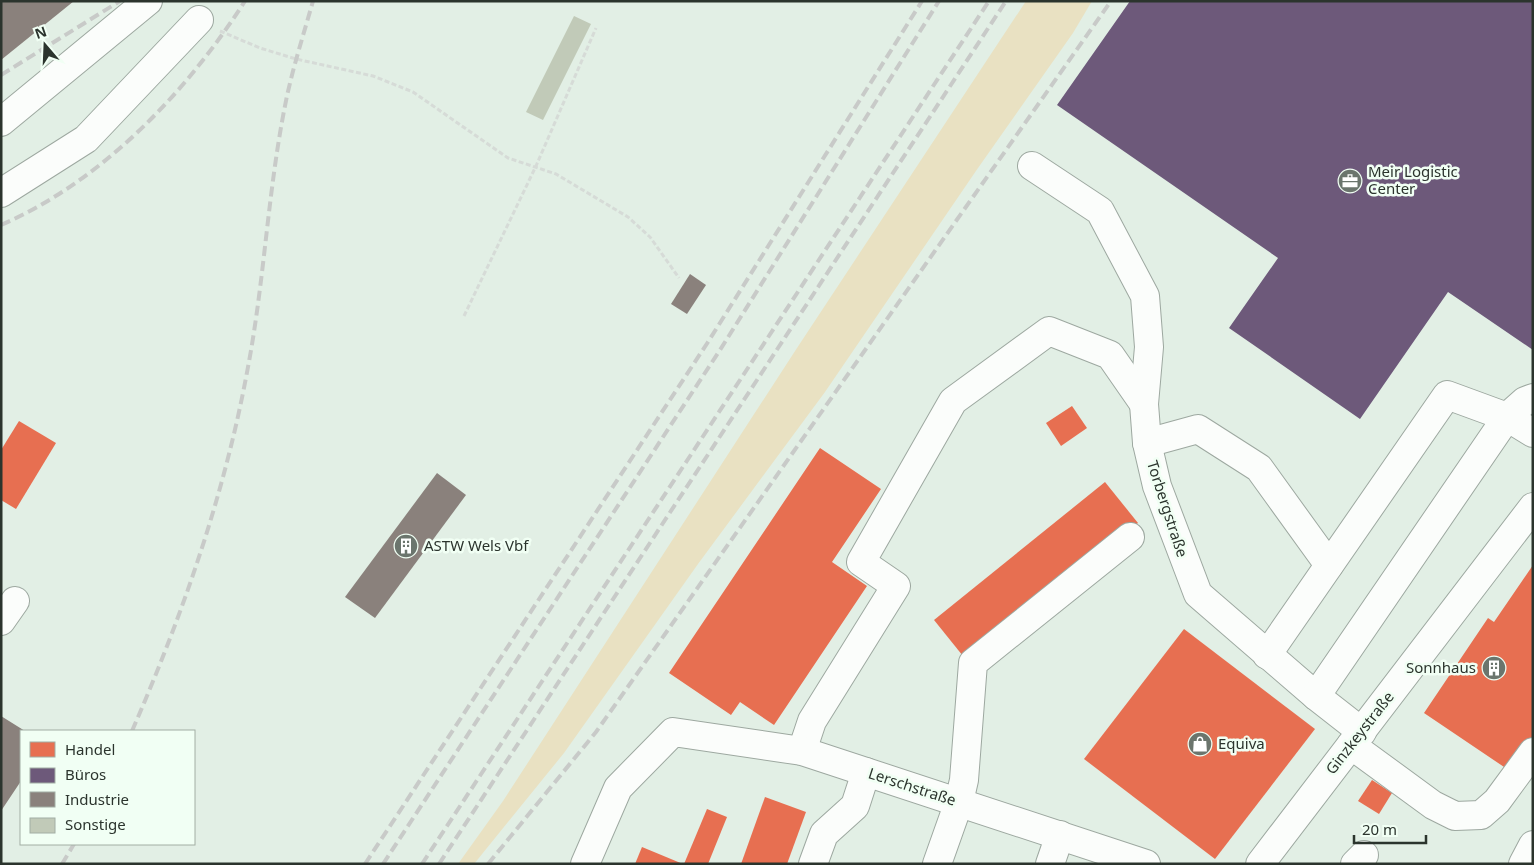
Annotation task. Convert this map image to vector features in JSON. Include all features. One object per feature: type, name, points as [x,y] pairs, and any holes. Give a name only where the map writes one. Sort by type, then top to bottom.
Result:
[{"type":"street","points":[[1,122],[148,1]]},
{"type":"street","points":[[1,193],[86,139],[200,20]]},
{"type":"street","name":"Torbergstraße","points":[[1032,166],[1100,211],[1146,296],[1149,347],[1144,404],[1147,443],[1157,486],[1198,594],[1316,696],[1356,739],[1433,805],[1455,816],[1481,815],[1497,801],[1533,752]]},
{"type":"street","points":[[802,751],[812,721],[896,586],[861,562],[952,401],[1049,331],[1110,355],[1144,404]]},
{"type":"street","points":[[1267,655],[1447,395],[1507,417],[1533,433]]},
{"type":"street","points":[[1316,696],[1507,417],[1525,401],[1533,398]]},
{"type":"street","points":[[1147,443],[1198,429],[1260,468],[1329,565]]},
{"type":"street","name":"Ginzkeystraße","points":[[1260,864],[1533,508]]},
{"type":"street","points":[[937,864],[959,802],[964,780],[972,663],[1130,537]]},
{"type":"street","name":"Lerschstraße","points":[[585,864],[618,788],[673,732],[802,751],[1146,864]]},
{"type":"street","points":[[813,864],[824,834],[854,806],[866,772]]},
{"type":"street","points":[[1050,864],[1060,835]]},
{"type":"street","points":[[1523,864],[1533,845]]},
{"type":"path","points":[[200,20],[227,35],[251,45],[296,59],[373,76],[414,92],[508,158],[556,174],[628,216],[650,236],[679,278]]},
{"type":"path","points":[[464,316],[536,166],[596,28]]},
{"type":"shaded area","points":[[1026,1],[1092,1],[1073,33],[825,392],[698,564],[564,753],[474,864],[458,864],[503,801],[797,348]]},
{"type":"building: Handel","points":[[1072,406],[1087,428],[1061,446],[1046,423]]},
{"type":"building: Handel","points":[[19,421],[56,443],[16,509],[1,500],[1,450]]},
{"type":"building: Handel","points":[[820,448],[881,489],[832,562],[867,586],[774,725],[740,702],[731,715],[669,673]]},
{"type":"building: Handel","points":[[1105,482],[1138,523],[967,661],[934,620]]},
{"type":"building: Handel","name":"Sonnhaus","points":[[1533,565],[1533,738],[1510,771],[1424,713],[1488,618],[1494,622]]},
{"type":"building: Handel","name":"Equiva","points":[[1184,629],[1315,729],[1215,859],[1084,759]]},
{"type":"building: Handel","points":[[1372,780],[1392,793],[1379,814],[1358,801]]},
{"type":"building: Handel","points":[[765,797],[806,812],[787,864],[741,864]]},
{"type":"building: Handel","points":[[707,809],[727,817],[708,864],[684,864]]},
{"type":"building: Handel","points":[[642,847],[683,864],[635,864]]},
{"type":"building: Büros","name":"Meir Logistic Center","points":[[1130,1],[1533,1],[1533,350],[1448,292],[1360,419],[1229,328],[1278,258],[1057,105]]},
{"type":"building: Industrie","points":[[1,1],[74,1],[1,60]]},
{"type":"building: Industrie","points":[[690,274],[706,285],[687,314],[671,304]]},
{"type":"building: Industrie","name":"ASTW Wels Vbf","points":[[437,473],[466,495],[375,618],[345,597]]},
{"type":"building: Industrie","points":[[1,716],[23,730],[20,730],[20,782],[1,811]]},
{"type":"building: Sonstige","points":[[574,16],[591,24],[543,120],[526,112]]},
{"type":"railway","points":[[1,75],[120,1]]},
{"type":"railway","points":[[1,225],[38,207],[73,184],[107,159],[139,131],[196,69],[245,1]]},
{"type":"railway","points":[[132,730],[151,687],[201,552],[215,507],[239,414],[254,333],[275,164],[287,96],[313,1]]},
{"type":"railway","points":[[365,864],[708,342],[922,1]]},
{"type":"railway","points":[[383,864],[720,350],[939,1]]},
{"type":"railway","points":[[422,864],[989,1]]},
{"type":"railway","points":[[439,864],[1006,1]]},
{"type":"railway","points":[[488,864],[596,732],[1111,1]]},
{"type":"railway","points":[[62,864],[73,845]]},
{"type":"place","name":"Meir Logistic Center","points":[[1350,181]]},
{"type":"place","name":"ASTW Wels Vbf","points":[[406,546]]},
{"type":"place","name":"Sonnhaus","points":[[1494,668]]},
{"type":"place","name":"Equiva","points":[[1200,744]]}]
